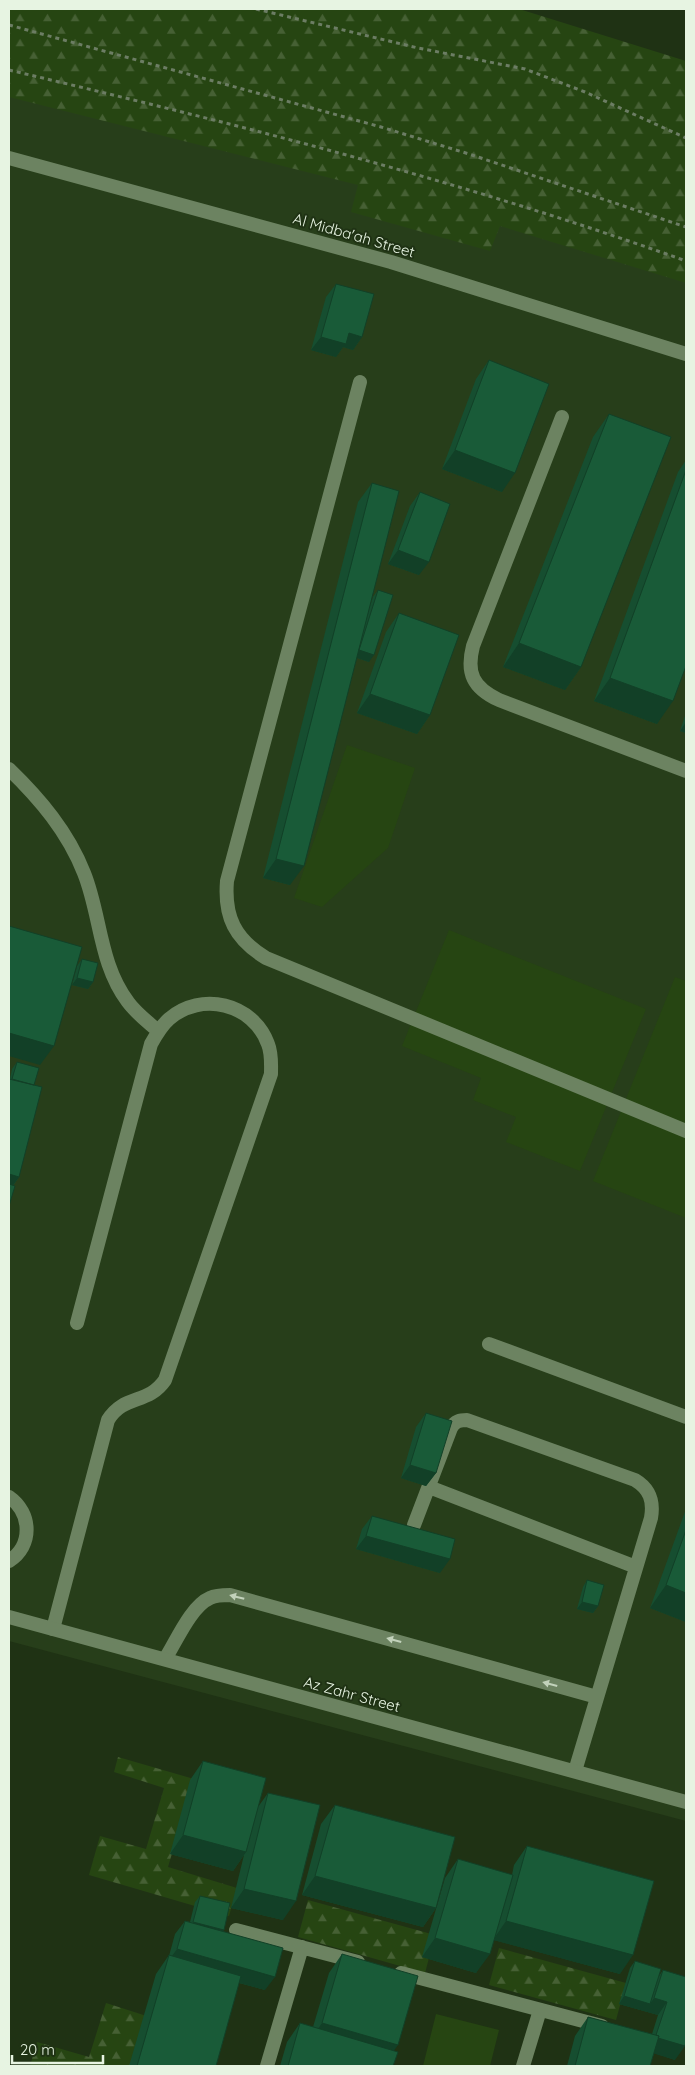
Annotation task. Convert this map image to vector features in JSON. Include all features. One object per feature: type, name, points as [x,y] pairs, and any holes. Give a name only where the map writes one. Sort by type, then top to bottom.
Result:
[{"type":"street","name":"Al Midba'ah Street","points":[[9,158],[391,262],[510,297],[686,354]]},
{"type":"street","points":[[360,382],[227,881],[228,913],[234,927],[253,950],[266,958],[686,1130]]},
{"type":"street","points":[[562,417],[473,646],[470,659],[471,673],[477,685],[493,697],[686,771]]},
{"type":"street","points":[[9,769],[40,801],[72,847],[84,873],[93,900],[102,946],[117,983],[128,1002],[158,1031]]},
{"type":"street","points":[[53,1629],[108,1420],[120,1405],[154,1393],[165,1380],[271,1074],[272,1059],[268,1044],[261,1031],[251,1019],[239,1010],[225,1005],[210,1003],[194,1005],[168,1019],[158,1031],[152,1044],[77,1323]]},
{"type":"street","points":[[489,1344],[686,1417]]},
{"type":"street","points":[[414,1525],[451,1428],[457,1421],[462,1420],[468,1420],[635,1480],[648,1491],[653,1509],[575,1771]]},
{"type":"street","points":[[429,1487],[636,1567]]},
{"type":"street","points":[[9,1497],[23,1510],[27,1522],[27,1535],[23,1547],[16,1557],[9,1561]]},
{"type":"street","points":[[165,1660],[194,1611],[201,1604],[210,1598],[230,1595],[597,1697]]},
{"type":"street","name":"Az Zahr Street","points":[[9,1617],[686,1802]]},
{"type":"street","points":[[236,1930],[368,1965]]},
{"type":"street","points":[[266,2066],[302,1947]]},
{"type":"street","points":[[388,1970],[616,2030]]},
{"type":"street","points":[[523,2066],[540,2010]]},
{"type":"path","points":[[256,9],[418,48],[525,70],[585,92],[686,138]]},
{"type":"path","points":[[9,26],[381,127],[686,227]]},
{"type":"path","points":[[9,70],[228,123],[372,162],[518,206],[686,261]]},
{"type":"shaded area","points":[[9,12],[686,211],[686,1821],[9,1641]]},
{"type":"green space","points":[[9,9],[519,9],[686,61],[686,283],[500,226],[490,251],[351,212],[358,185],[9,97]]},
{"type":"green space","points":[[347,745],[415,768],[388,848],[322,907],[294,898]]},
{"type":"green space","points":[[449,930],[646,1009],[580,1171],[506,1142],[516,1117],[473,1100],[481,1078],[402,1046]]},
{"type":"green space","points":[[675,977],[686,981],[686,1218],[593,1181]]},
{"type":"green space","points":[[118,1757],[194,1779],[168,1867],[237,1888],[229,1916],[89,1875],[100,1836],[146,1849],[164,1788],[114,1772]]},
{"type":"green space","points":[[308,1900],[435,1935],[425,1973],[298,1937]]},
{"type":"green space","points":[[499,1948],[626,1983],[616,2020],[489,1985]]},
{"type":"green space","points":[[106,2003],[156,2019],[141,2066],[30,2066],[37,2042],[89,2057]]},
{"type":"green space","points":[[436,2014],[499,2030],[490,2066],[423,2066]]},
{"type":"building","points":[[336,284],[374,294],[362,337],[349,333],[346,344],[321,337]]},
{"type":"building","points":[[489,360],[549,384],[515,473],[455,450]]},
{"type":"building","points":[[609,414],[671,437],[581,667],[519,643]]},
{"type":"building","points":[[686,470],[686,666],[673,701],[610,678]]},
{"type":"building","points":[[372,483],[399,491],[304,866],[276,859]]},
{"type":"building","points":[[420,492],[450,504],[429,562],[398,550]]},
{"type":"building","points":[[378,590],[393,595],[374,655],[359,650]]},
{"type":"building","points":[[399,613],[459,635],[430,715],[370,694]]},
{"type":"building","points":[[9,926],[82,947],[54,1046],[9,1033]]},
{"type":"building","points":[[82,959],[98,963],[93,982],[77,978]]},
{"type":"building","points":[[17,1062],[39,1068],[34,1085],[12,1079]]},
{"type":"building","points":[[9,1079],[42,1087],[19,1177],[9,1174]]},
{"type":"building","points":[[9,1184],[15,1186],[9,1206]]},
{"type":"building","points":[[426,1413],[452,1421],[436,1473],[410,1465]]},
{"type":"building","points":[[372,1516],[455,1539],[450,1559],[366,1536]]},
{"type":"building","points":[[686,1530],[686,1593],[666,1585]]},
{"type":"building","points":[[587,1580],[604,1585],[598,1606],[582,1602]]},
{"type":"building","points":[[203,1761],[266,1778],[246,1852],[183,1835]]},
{"type":"building","points":[[268,1793],[320,1805],[296,1901],[244,1889]]},
{"type":"building","points":[[335,1805],[455,1837],[436,1908],[315,1876]]},
{"type":"building","points":[[527,1846],[654,1881],[633,1955],[506,1921]]},
{"type":"building","points":[[458,1859],[513,1875],[490,1954],[435,1938]]},
{"type":"building","points":[[200,1896],[230,1903],[224,1930],[193,1922]]},
{"type":"building","points":[[185,1921],[283,1948],[275,1977],[177,1949]]},
{"type":"building","points":[[342,1954],[418,1976],[398,2045],[322,2023]]},
{"type":"building","points":[[169,1955],[241,1976],[216,2066],[137,2066]]},
{"type":"building","points":[[635,1961],[661,1969],[650,2004],[624,1996]]},
{"type":"building","points":[[663,1970],[686,1977],[685,2046],[658,2038],[659,2036],[656,2035],[667,2002],[654,1998]]},
{"type":"building","points":[[588,2017],[659,2036],[650,2066],[575,2066]]},
{"type":"building","points":[[300,2023],[398,2052],[393,2066],[288,2066]]}]
